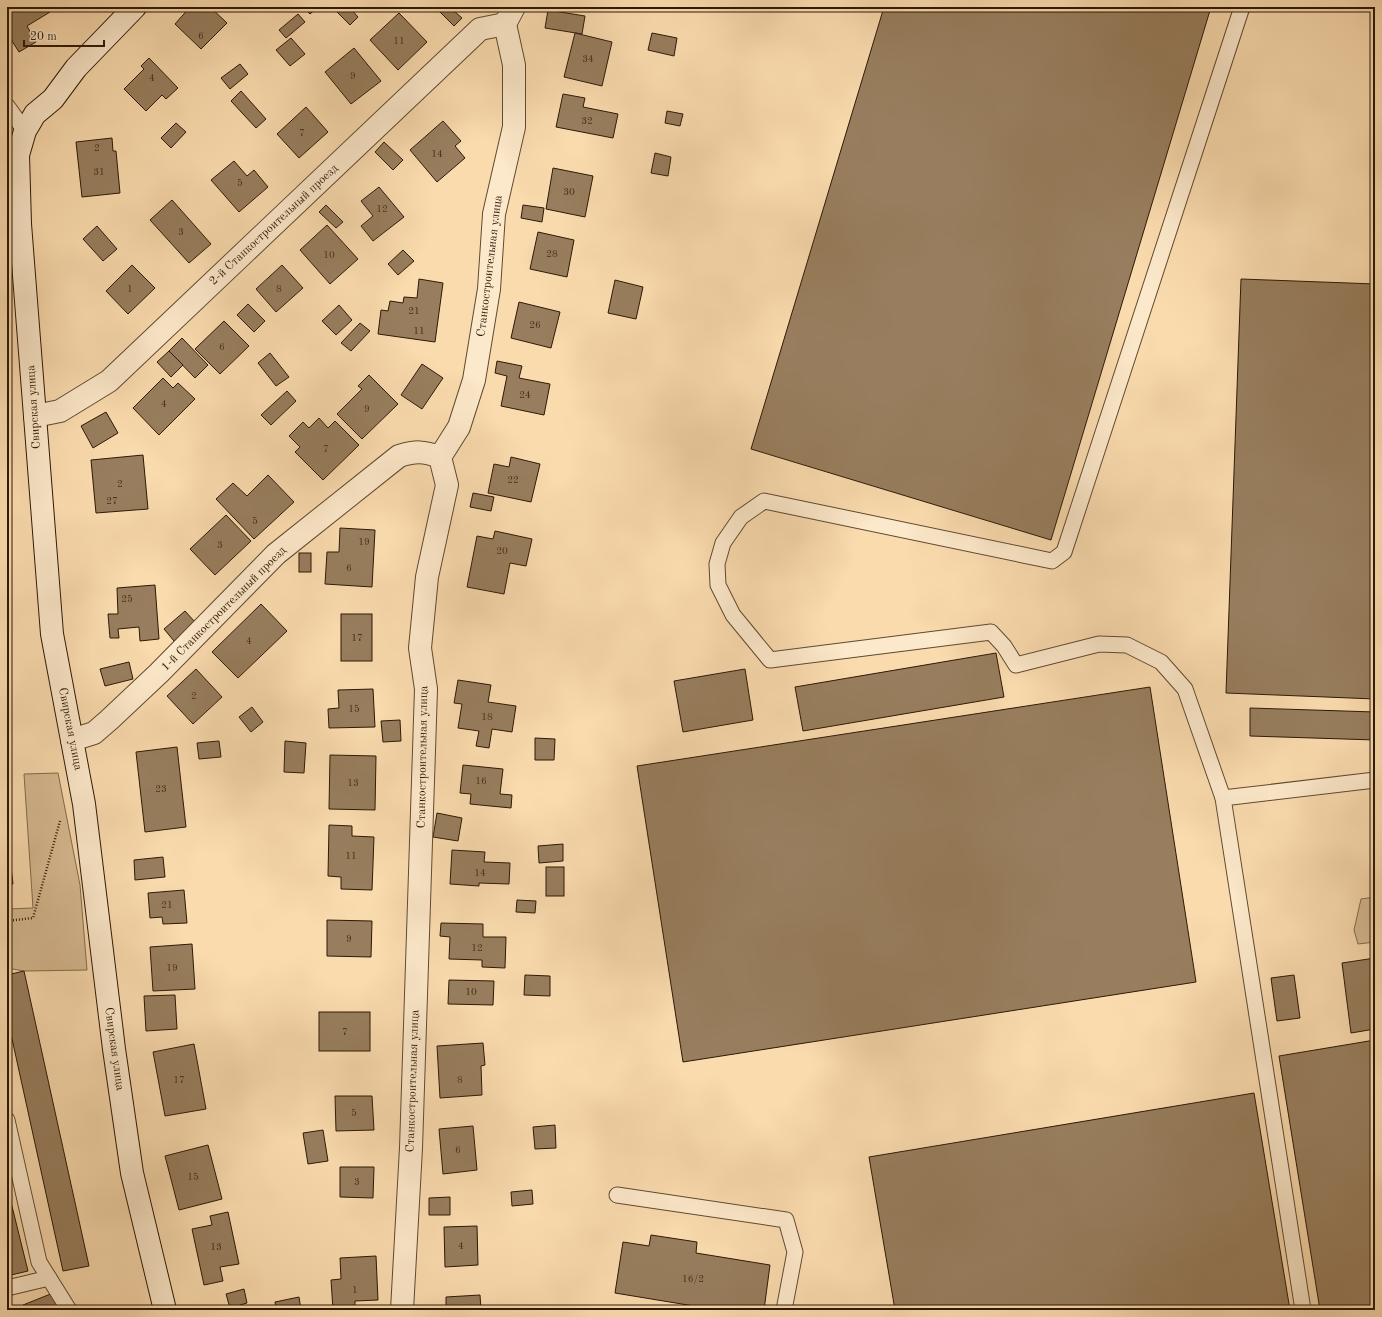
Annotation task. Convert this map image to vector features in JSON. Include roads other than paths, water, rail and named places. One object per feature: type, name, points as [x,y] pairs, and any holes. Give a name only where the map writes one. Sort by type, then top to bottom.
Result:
[{"type":"street","name":"Свирская улица","points":[[135,7],[76,68],[53,99],[35,114],[12,151],[20,224],[52,634],[84,804],[114,1049],[132,1173],[165,1310]]},
{"type":"street","name":"2-й Станкостроительный проезд","points":[[35,416],[60,412],[109,381],[480,29],[510,15]]},
{"type":"street","name":"Станкостроительная улица","points":[[402,1310],[411,1148],[426,689],[420,648],[427,577],[447,485],[440,457],[459,428],[474,380],[489,289],[494,214],[514,127],[514,65],[510,15]]},
{"type":"street","name":"1-й Станкостроительный проезд","points":[[72,740],[94,733],[109,720],[159,673],[276,554],[399,456],[413,452],[427,452],[440,457]]},
{"type":"lane","points":[[1242,7],[1064,552],[1052,561],[764,501],[741,517],[723,543],[717,564],[718,585],[733,616],[770,660],[991,632],[1004,646],[1016,665],[1099,644],[1127,645],[1161,662],[1185,689],[1223,798],[1303,1310]]},
{"type":"lane","points":[[7,106],[25,131]]},
{"type":"lane","points":[[1223,798],[1375,780]]},
{"type":"lane","points":[[7,1120],[38,1262],[68,1310]]},
{"type":"lane","points":[[617,1195],[786,1220],[795,1252],[784,1310]]},
{"type":"lane","points":[[7,1288],[49,1278]]}]
